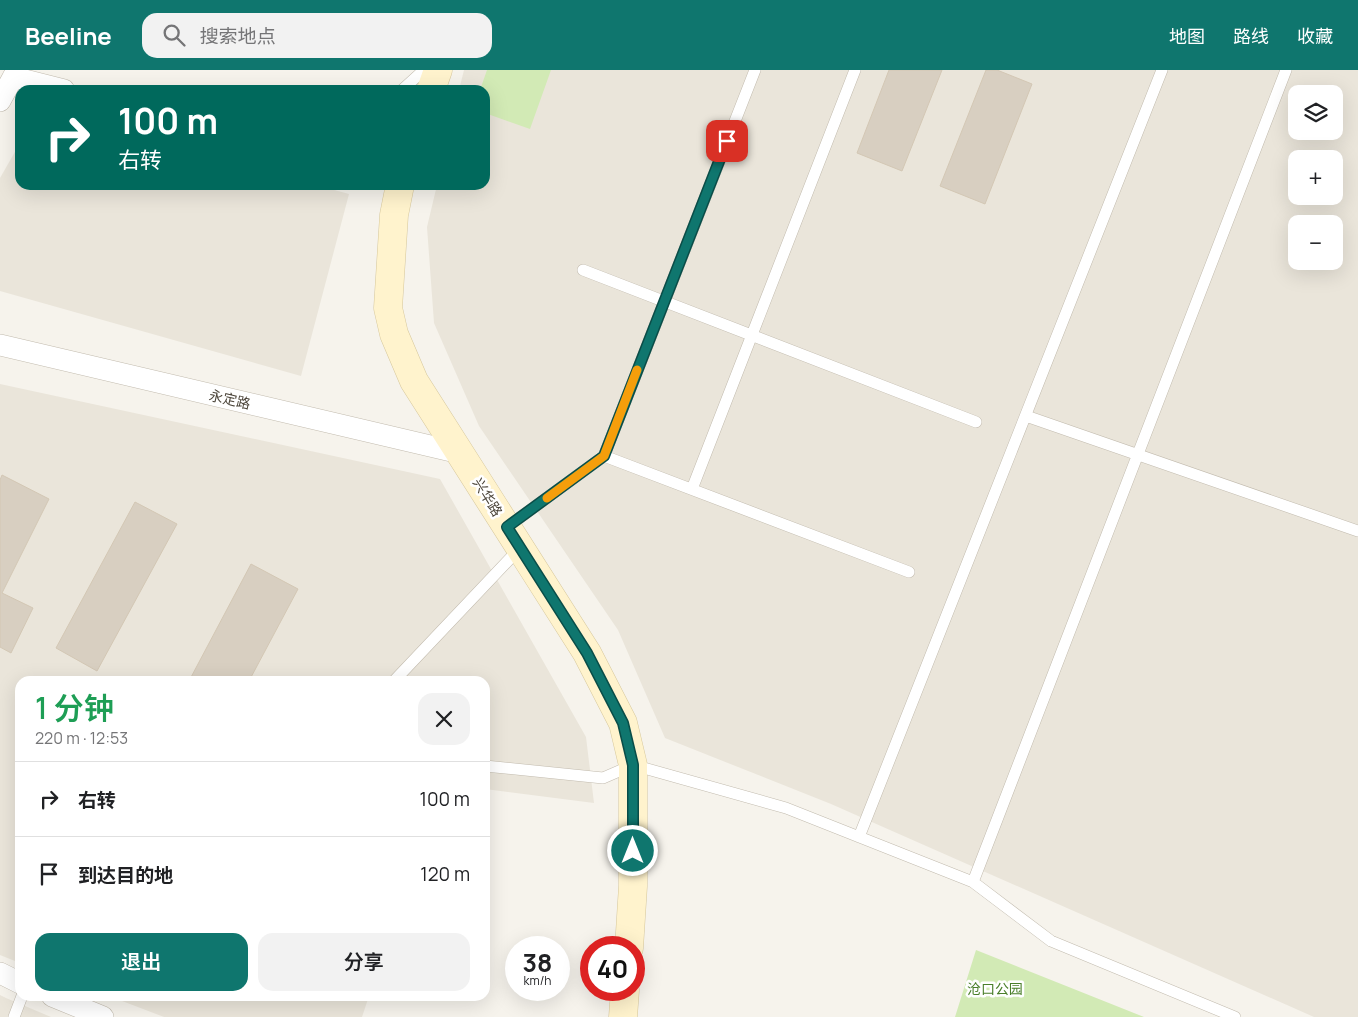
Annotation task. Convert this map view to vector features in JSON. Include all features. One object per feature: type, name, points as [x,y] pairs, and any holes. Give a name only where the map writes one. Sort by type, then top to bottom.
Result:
[{"type":"street","points":[[433,85],[438,70]]},
{"type":"street","points":[[0,101],[15,73],[50,85]]},
{"type":"street","name":"兴华路","points":[[399,190],[394,215],[388,308],[394,334],[414,381],[587,653],[623,723],[633,765],[633,886],[629,936]]},
{"type":"street","name":"永定路","points":[[0,345],[460,453]]},
{"type":"street","points":[[0,973],[15,980]]},
{"type":"street","points":[[64,1001],[103,1017]]},
{"type":"street","points":[[623,1017],[624,1001]]},
{"type":"lane","points":[[408,85],[424,70]]},
{"type":"lane","points":[[398,676],[514,537],[604,456],[755,70]]},
{"type":"lane","points":[[692,489],[854,70]]},
{"type":"lane","points":[[859,837],[1162,70]]},
{"type":"lane","points":[[973,882],[1286,70]]},
{"type":"lane","points":[[583,270],[976,422]]},
{"type":"lane","points":[[1026,416],[1358,531]]},
{"type":"lane","points":[[604,456],[909,572]]},
{"type":"lane","points":[[490,767],[603,778],[633,765],[786,808],[973,882],[1050,942],[1235,1017]]},
{"type":"lane","points":[[14,1017],[20,1001]]},
{"type":"shaded area","points":[[464,70],[1358,70],[1358,1017],[1314,1017],[831,804],[665,738],[618,630],[479,426],[434,323],[427,227],[436,190],[490,190],[490,85],[460,85]]},
{"type":"shaded area","points":[[15,152],[15,190],[334,190],[349,194],[301,376],[0,291],[0,178]]},
{"type":"shaded area","points":[[0,384],[440,479],[586,737],[594,803],[490,790],[490,676],[15,676],[15,961],[0,955]]},
{"type":"shaded area","points":[[0,995],[6,998],[51,1017],[0,1017]]},
{"type":"shaded area","points":[[122,1001],[367,1001],[362,1017],[164,1017]]},
{"type":"green space","points":[[487,70],[551,70],[530,129],[490,115],[490,85],[482,85]]},
{"type":"green space","name":"沧口公园","points":[[976,950],[1144,1017],[955,1017]]},
{"type":"building","points":[[889,70],[942,70],[902,171],[857,153]]},
{"type":"building","points":[[986,70],[997,70],[1032,84],[985,204],[940,186]]},
{"type":"building","points":[[2,475],[49,499],[2,593],[33,608],[11,653],[0,647],[0,480]]},
{"type":"building","points":[[135,502],[177,524],[97,671],[56,648]]},
{"type":"building","points":[[251,564],[298,589],[252,676],[192,676]]},
{"type":"slow traffic","points":[[547,498],[604,456],[637,370]]},
{"type":"route","points":[[633,851],[633,765],[623,723],[587,653],[507,527],[604,456],[727,141]]}]
